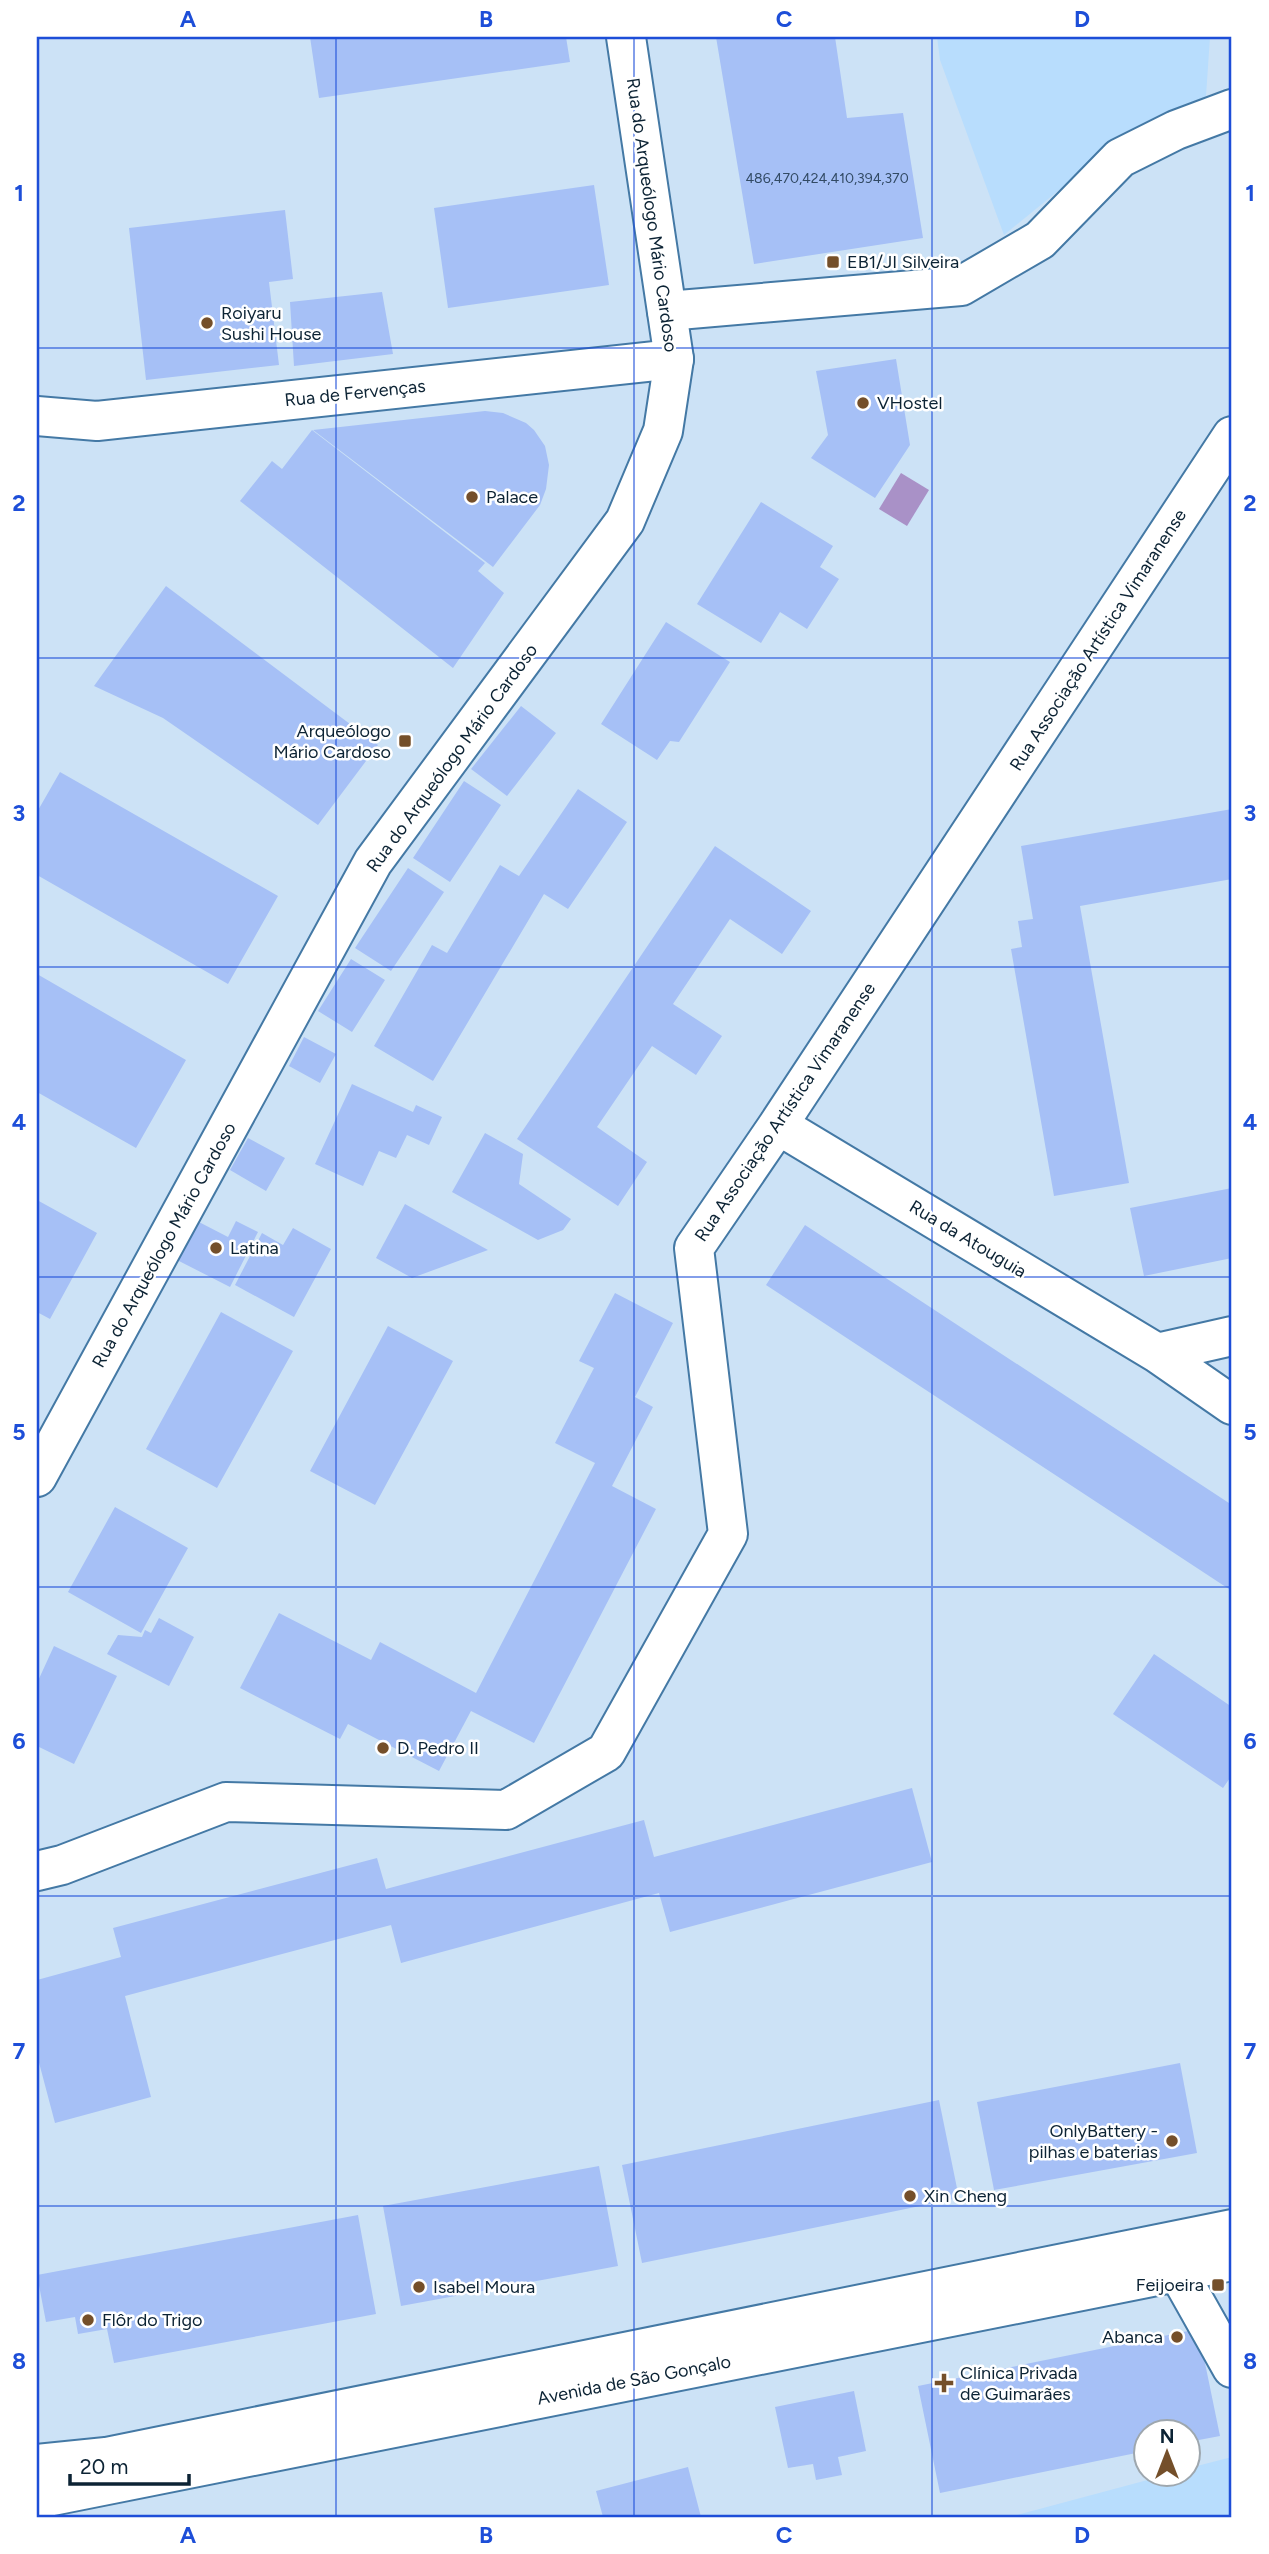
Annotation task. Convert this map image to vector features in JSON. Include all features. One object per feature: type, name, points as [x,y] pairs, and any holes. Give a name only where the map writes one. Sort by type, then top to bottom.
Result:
[{"type":"street","name":"Rua do Arqueólogo Mário Cardoso","points":[[37,1477],[373,862],[625,521],[663,431],[674,359],[626,37]]},
{"type":"street","points":[[667,311],[961,286],[1040,240],[1120,158],[1176,130],[1232,109]]},
{"type":"street","name":"Rua de Fervenças","points":[[37,416],[97,421],[674,359]]},
{"type":"street","name":"Rua Associação Artística Vimaranense","points":[[45,1876],[226,1802],[506,1810],[606,1752],[728,1534],[694,1248],[1232,436]]},
{"type":"street","name":"Rua da Atouguia","points":[[778,1125],[1157,1353],[1232,1405]]},
{"type":"street","points":[[1157,1353],[1232,1336]]},
{"type":"street","name":"Avenida de São Gonçalo","points":[[37,2464],[106,2457],[1232,2229]]},
{"type":"street","name":"Avenida de São Gonçalo","points":[[37,2500],[1232,2261]]},
{"type":"street","points":[[1178,2272],[1232,2368]]},
{"type":"shaded area","points":[[937,37],[1210,37],[1206,96],[1108,150],[1004,235],[940,60]]},
{"type":"shaded area","points":[[901,473],[929,490],[907,526],[879,509]]},
{"type":"shaded area","points":[[1232,2457],[1232,2517],[1009,2517],[1132,2484],[1132,2488],[1202,2488],[1202,2465]]},
{"type":"building","points":[[310,37],[566,37],[570,62],[319,98]]},
{"type":"building","points":[[716,37],[835,37],[847,118],[903,113],[923,238],[754,264]]},
{"type":"building","points":[[594,185],[609,285],[448,308],[434,208]]},
{"type":"building","name":"Roiyaru Sushi House","points":[[285,210],[293,279],[269,282],[279,365],[146,380],[129,228]]},
{"type":"building","points":[[382,292],[393,354],[294,366],[290,302]]},
{"type":"building","name":"VHostel","points":[[896,359],[910,445],[875,498],[811,458],[828,435],[816,371]]},
{"type":"building","name":"Palace","points":[[485,411],[503,413],[526,423],[545,446],[549,465],[546,489],[540,505],[493,567],[313,430]]},
{"type":"building","points":[[312,430],[485,563],[478,571],[504,593],[453,668],[240,501],[272,461],[282,469]]},
{"type":"building","points":[[761,502],[833,546],[820,567],[839,579],[807,629],[780,612],[761,643],[697,604]]},
{"type":"building","points":[[166,586],[378,745],[318,825],[163,718],[94,686]]},
{"type":"building","points":[[666,622],[730,662],[679,742],[670,741],[657,760],[601,724]]},
{"type":"building","points":[[521,706],[556,733],[507,796],[471,769]]},
{"type":"building","points":[[60,772],[278,896],[228,984],[37,875],[37,812]]},
{"type":"building","points":[[464,781],[501,805],[450,882],[413,858]]},
{"type":"building","points":[[578,789],[627,822],[568,909],[544,894],[433,1081],[374,1046],[432,945],[447,953],[500,865],[519,876]]},
{"type":"building","points":[[1232,809],[1232,879],[1080,906],[1129,1183],[1054,1196],[1011,949],[1022,947],[1018,921],[1033,919],[1021,846]]},
{"type":"building","points":[[715,846],[811,911],[782,954],[730,919],[673,1004],[722,1036],[696,1075],[652,1046],[597,1127],[647,1162],[618,1206],[517,1139]]},
{"type":"building","points":[[408,868],[444,892],[391,971],[355,948]]},
{"type":"building","points":[[351,959],[385,980],[352,1032],[318,1011]]},
{"type":"building","points":[[37,974],[186,1060],[136,1148],[37,1092]]},
{"type":"building","points":[[304,1037],[336,1054],[320,1083],[289,1066]]},
{"type":"building","points":[[352,1084],[413,1112],[416,1105],[442,1117],[429,1145],[407,1135],[396,1158],[379,1151],[363,1186],[315,1164]]},
{"type":"building","points":[[485,1133],[523,1154],[519,1184],[571,1219],[563,1230],[538,1240],[452,1192]]},
{"type":"building","points":[[248,1138],[285,1158],[266,1191],[230,1170]]},
{"type":"building","points":[[1232,1188],[1232,1258],[1144,1276],[1130,1208]]},
{"type":"building","points":[[37,1200],[97,1233],[50,1319],[37,1312]]},
{"type":"building","points":[[405,1204],[488,1250],[412,1278],[376,1258]]},
{"type":"building","name":"Latina","points":[[197,1221],[228,1237],[236,1221],[258,1232],[230,1287],[177,1260]]},
{"type":"building","points":[[805,1225],[1232,1505],[1232,1591],[766,1285]]},
{"type":"building","points":[[293,1228],[331,1249],[294,1317],[235,1285],[262,1233],[283,1245]]},
{"type":"building","points":[[615,1293],[673,1323],[635,1397],[653,1407],[612,1486],[656,1509],[534,1743],[471,1711],[439,1771],[348,1724],[340,1739],[240,1688],[279,1613],[371,1660],[380,1642],[476,1693],[595,1463],[555,1443],[594,1368],[579,1361]]},
{"type":"building","points":[[221,1312],[293,1351],[217,1488],[146,1449]]},
{"type":"building","points":[[388,1326],[453,1361],[375,1505],[310,1471]]},
{"type":"building","points":[[115,1507],[188,1548],[141,1633],[68,1592]]},
{"type":"building","points":[[159,1618],[194,1637],[169,1686],[107,1654],[118,1635],[142,1637],[145,1630],[151,1633]]},
{"type":"building","points":[[54,1646],[117,1676],[74,1764],[37,1746],[37,1683]]},
{"type":"building","points":[[1154,1654],[1232,1707],[1232,1775],[1223,1788],[1113,1714]]},
{"type":"building","points":[[912,1788],[932,1862],[670,1932],[659,1893],[401,1963],[391,1925],[125,1996],[151,2097],[55,2123],[37,2055],[37,1980],[121,1957],[113,1928],[377,1858],[386,1889],[644,1820],[654,1857]]},
{"type":"building","points":[[1180,2063],[1197,2153],[994,2190],[977,2102]]},
{"type":"building","points":[[939,2100],[959,2198],[642,2263],[622,2165]]},
{"type":"building","points":[[599,2166],[618,2266],[401,2306],[383,2206]]},
{"type":"building","points":[[358,2215],[376,2314],[114,2363],[107,2329],[78,2334],[75,2317],[46,2322],[37,2275]]},
{"type":"building","points":[[1198,2329],[1220,2436],[1202,2439],[1202,2418],[1132,2418],[1132,2454],[940,2493],[918,2386]]},
{"type":"building","points":[[854,2391],[866,2451],[838,2457],[842,2475],[816,2480],[813,2464],[788,2468],[775,2407]]},
{"type":"building","points":[[688,2467],[701,2517],[603,2517],[596,2491]]},
{"type":"place","name":"EB1/JI Silveira","points":[[833,262]]},
{"type":"place","name":"Roiyaru Sushi House","points":[[207,323]]},
{"type":"place","name":"VHostel","points":[[863,403]]},
{"type":"place","name":"Palace","points":[[472,497]]},
{"type":"place","name":"Arqueólogo Mário Cardoso","points":[[405,741]]},
{"type":"place","name":"Latina","points":[[216,1248]]},
{"type":"place","name":"D. Pedro II","points":[[383,1748]]},
{"type":"place","name":"OnlyBattery - pilhas e baterias","points":[[1172,2141]]},
{"type":"place","name":"Xin Cheng","points":[[910,2196]]},
{"type":"place","name":"Feijoeira","points":[[1218,2285]]},
{"type":"place","name":"Isabel Moura","points":[[419,2287]]},
{"type":"place","name":"Flôr do Trigo","points":[[88,2320]]},
{"type":"place","name":"Abanca","points":[[1177,2337]]},
{"type":"place","name":"Clínica Privada de Guimarães","points":[[944,2383]]}]
